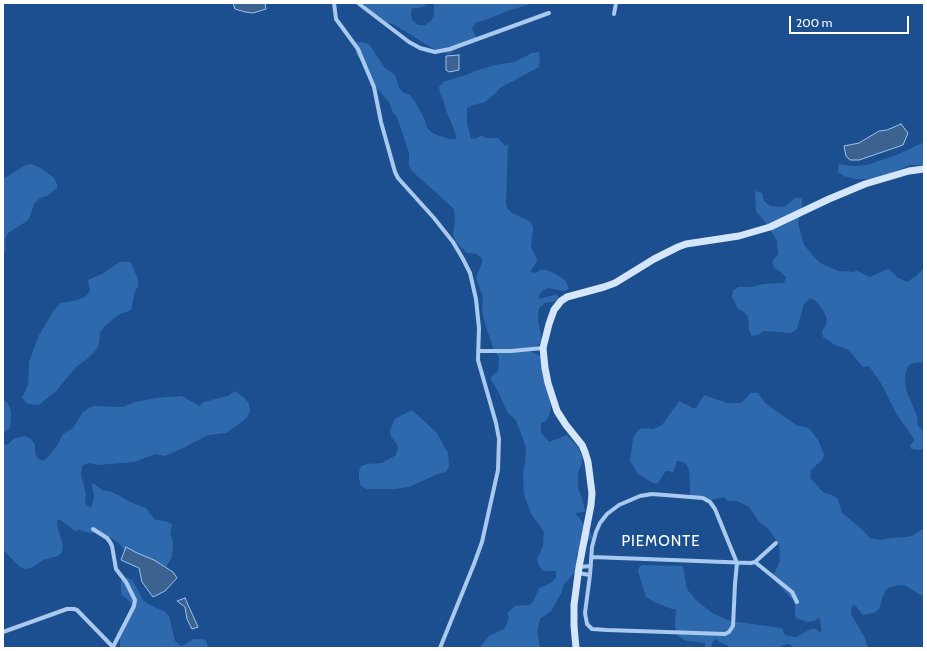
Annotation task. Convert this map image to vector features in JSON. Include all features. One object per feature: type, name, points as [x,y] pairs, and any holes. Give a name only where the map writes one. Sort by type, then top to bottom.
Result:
[{"type":"street","points":[[334,3],[336,19],[358,49],[374,87],[381,122],[394,172],[453,242],[470,273],[476,299],[479,328],[478,360],[499,438],[498,470],[483,535],[474,564],[440,648]]},
{"type":"street","points":[[358,3],[409,42],[420,48],[435,52],[450,49],[549,13]]},
{"type":"street","points":[[614,14],[616,3]]},
{"type":"street","points":[[576,648],[574,605],[592,493],[588,462],[582,446],[557,411],[548,383],[543,348],[554,310],[561,301],[567,297],[615,283],[654,259],[678,247],[686,244],[739,236],[770,227],[865,184],[909,171],[924,169]]},
{"type":"street","points":[[478,350],[511,351],[543,348]]},
{"type":"street","points":[[652,494],[703,498],[710,502],[715,509],[737,563],[733,626],[725,634],[592,629],[587,624],[585,613],[592,557],[596,532],[600,523],[607,514],[618,505],[633,498],[652,494]]},
{"type":"street","points":[[3,632],[67,609],[74,608],[114,647],[134,606],[135,600],[126,582],[116,569],[110,542],[107,538],[92,529]]},
{"type":"street","points":[[592,557],[737,563],[755,562],[776,543]]},
{"type":"street","points":[[755,562],[792,592],[796,602]]},
{"type":"street","points":[[579,570],[591,566]]},
{"type":"street","points":[[579,570],[590,575]]},
{"type":"shaded area","points":[[233,3],[265,3],[266,9],[253,13],[245,12],[235,9]]},
{"type":"shaded area","points":[[364,3],[427,3],[425,6],[419,8],[412,8],[411,14],[412,20],[418,25],[425,25],[431,21],[434,15],[434,3],[532,3],[483,21],[476,22],[472,28],[476,37],[449,54],[434,49],[393,24],[387,23],[365,7]]},
{"type":"shaded area","points":[[356,42],[369,44],[385,68],[395,75],[399,88],[404,93],[409,94],[414,100],[425,120],[426,126],[431,132],[450,139],[456,139],[455,132],[440,93],[439,87],[443,82],[495,65],[514,62],[532,53],[539,52],[539,67],[500,88],[485,102],[467,108],[467,123],[471,139],[482,135],[485,138],[498,138],[505,146],[508,144],[507,208],[512,213],[531,222],[533,228],[531,247],[537,259],[535,265],[530,271],[534,273],[541,270],[546,270],[556,274],[565,280],[569,289],[564,291],[548,288],[542,291],[539,295],[539,299],[554,295],[557,295],[559,298],[556,301],[545,303],[539,308],[538,320],[542,341],[538,345],[527,350],[543,357],[551,408],[546,421],[541,423],[541,433],[549,442],[567,435],[577,446],[582,456],[582,463],[578,472],[578,488],[585,511],[575,513],[590,531],[592,537],[577,554],[575,572],[563,586],[562,592],[551,611],[540,619],[537,631],[540,648],[479,648],[489,636],[504,629],[508,621],[509,617],[507,614],[509,611],[515,606],[530,605],[539,588],[551,583],[556,577],[556,571],[544,571],[539,566],[537,559],[543,546],[544,532],[531,514],[524,494],[523,474],[526,448],[516,420],[507,412],[499,393],[490,378],[498,371],[499,357],[494,350],[485,324],[482,310],[483,297],[476,278],[482,263],[482,258],[477,254],[467,253],[456,242],[453,234],[455,219],[454,209],[412,171],[409,165],[409,153],[397,117],[393,113],[389,102],[373,84],[356,54]]},
{"type":"shaded area","points":[[459,55],[459,70],[449,72],[446,70],[446,56]]},
{"type":"shaded area","points":[[901,124],[908,133],[903,145],[859,160],[850,160],[846,156],[844,146],[859,143],[879,131],[887,130]]},
{"type":"shaded area","points":[[924,142],[924,165],[910,165],[878,179],[856,179],[844,176],[838,172],[839,164],[853,166],[867,165],[899,154]]},
{"type":"shaded area","points":[[31,164],[41,168],[54,178],[57,188],[47,196],[40,198],[34,204],[30,217],[27,221],[8,233],[5,239],[6,250],[3,254],[3,179],[26,165]]},
{"type":"shaded area","points":[[755,191],[762,193],[764,201],[770,206],[784,207],[795,198],[802,198],[802,206],[798,223],[804,245],[822,264],[839,271],[855,272],[855,270],[870,277],[889,269],[897,277],[907,282],[924,268],[924,362],[913,363],[908,366],[905,376],[906,390],[917,416],[918,426],[924,431],[924,448],[920,450],[911,449],[910,445],[914,439],[897,415],[882,385],[869,366],[863,367],[847,349],[835,345],[823,337],[822,331],[826,325],[827,319],[816,301],[810,298],[804,304],[797,329],[791,333],[764,331],[758,335],[752,336],[749,330],[748,317],[744,312],[738,309],[732,297],[733,291],[738,287],[752,287],[764,284],[784,283],[786,277],[774,268],[772,262],[778,254],[777,240],[756,211]]},
{"type":"shaded area","points":[[120,262],[131,262],[138,280],[138,287],[135,291],[131,310],[118,315],[105,326],[100,333],[97,349],[76,367],[57,390],[39,405],[28,404],[22,398],[28,385],[29,362],[38,337],[53,312],[60,303],[78,300],[86,296],[90,291],[88,280],[102,274]]},
{"type":"shaded area","points":[[235,391],[249,403],[250,411],[243,421],[226,433],[208,435],[165,456],[156,454],[134,462],[98,465],[88,463],[82,466],[81,474],[86,494],[85,503],[87,506],[92,506],[94,495],[93,483],[102,490],[112,492],[146,508],[155,520],[165,521],[172,524],[170,534],[173,541],[172,557],[166,567],[162,570],[128,558],[120,544],[113,539],[80,530],[75,531],[59,519],[57,521],[57,525],[63,546],[62,552],[58,556],[43,560],[31,568],[25,569],[20,567],[3,550],[3,445],[9,444],[13,439],[25,436],[31,439],[35,445],[37,458],[43,461],[57,446],[63,434],[73,428],[83,412],[94,406],[123,407],[135,402],[156,398],[182,396],[199,406],[204,402],[228,396]]},
{"type":"shaded area","points":[[751,393],[758,393],[765,403],[796,425],[809,428],[818,440],[824,454],[823,459],[811,470],[810,478],[823,492],[838,499],[842,513],[862,529],[870,538],[882,540],[912,536],[924,528],[924,597],[906,586],[899,585],[890,587],[886,590],[879,609],[874,613],[863,615],[855,605],[852,606],[851,614],[865,638],[868,648],[794,648],[789,644],[777,648],[732,648],[716,639],[713,641],[711,648],[705,648],[705,643],[687,641],[678,636],[675,627],[676,609],[672,609],[654,602],[646,597],[638,571],[639,567],[643,565],[683,566],[687,589],[696,600],[712,613],[730,621],[782,628],[785,635],[788,636],[796,637],[811,629],[816,629],[819,632],[822,631],[819,617],[815,621],[807,622],[796,618],[793,600],[772,578],[772,575],[780,561],[779,544],[768,529],[759,522],[749,507],[737,501],[728,501],[724,497],[711,500],[690,497],[689,470],[686,464],[680,461],[677,461],[673,473],[666,471],[657,484],[638,474],[630,461],[633,438],[636,433],[641,428],[653,429],[662,425],[679,401],[696,408],[704,395],[727,403],[741,403]]},
{"type":"shaded area","points":[[3,400],[7,402],[11,414],[10,428],[3,433]]},
{"type":"shaded area","points":[[412,410],[437,433],[448,453],[449,466],[446,472],[440,473],[409,487],[395,489],[367,489],[361,486],[359,472],[361,466],[382,463],[396,455],[398,448],[396,442],[391,437],[390,431],[392,425],[395,419]]},
{"type":"shaded area","points":[[126,547],[154,560],[173,572],[177,578],[165,591],[153,597],[142,582],[139,568],[121,560]]},
{"type":"shaded area","points":[[127,577],[133,581],[143,600],[164,611],[169,616],[175,641],[181,646],[193,639],[206,640],[208,648],[120,648],[120,637],[131,611],[131,603],[121,594],[121,580]]},
{"type":"shaded area","points":[[185,598],[198,627],[192,629],[187,619],[185,607],[177,601]]},
{"type":"district","name":"PIEMONTE","points":[[661,542]]}]
